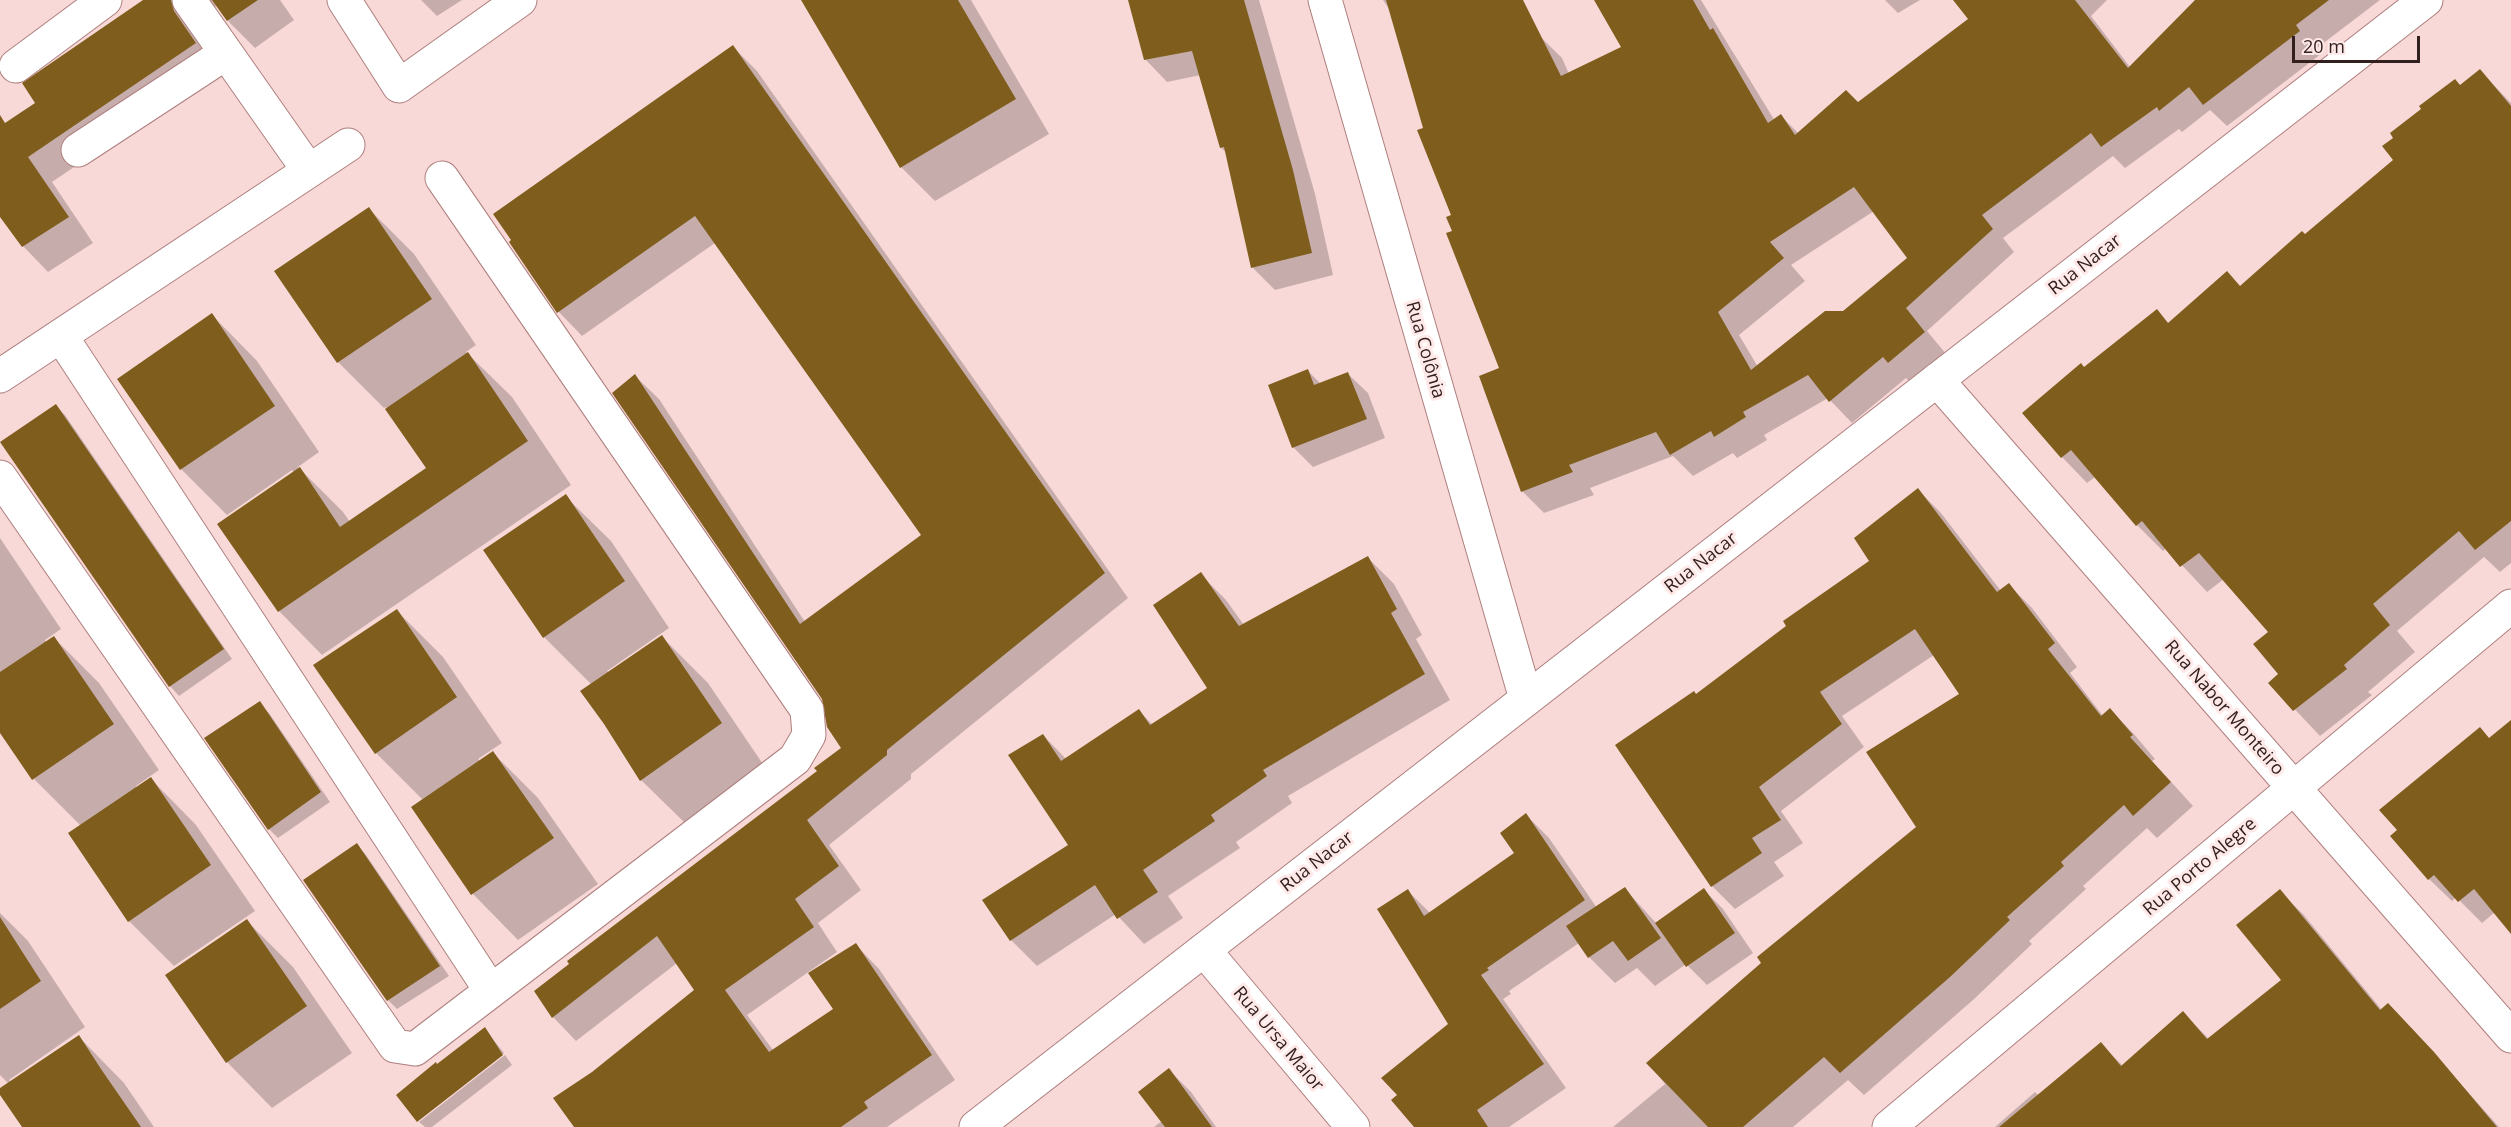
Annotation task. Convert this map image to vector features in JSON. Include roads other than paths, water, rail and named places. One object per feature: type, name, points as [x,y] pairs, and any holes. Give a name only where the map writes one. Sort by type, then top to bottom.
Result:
[{"type":"street","points":[[16,66],[105,0]]},
{"type":"street","points":[[189,0],[309,171]]},
{"type":"street","points":[[344,0],[399,86],[520,0]]},
{"type":"street","name":"Rua Colônia","points":[[1325,0],[1526,699]]},
{"type":"street","name":"Rua Nacar","points":[[976,1127],[2426,0]]},
{"type":"street","points":[[78,150],[226,53]]},
{"type":"street","points":[[0,376],[348,145]]},
{"type":"street","points":[[0,477],[394,1046],[415,1049],[795,759],[809,735],[807,710],[442,178]]},
{"type":"street","points":[[61,336],[491,991]]},
{"type":"street","name":"Rua Nabor Monteiro","points":[[1937,380],[2511,1035]]},
{"type":"street","name":"Rua Porto Alegre","points":[[1889,1127],[2511,606]]},
{"type":"street","name":"Rua Ursa Maior","points":[[1204,950],[1353,1127]]}]
